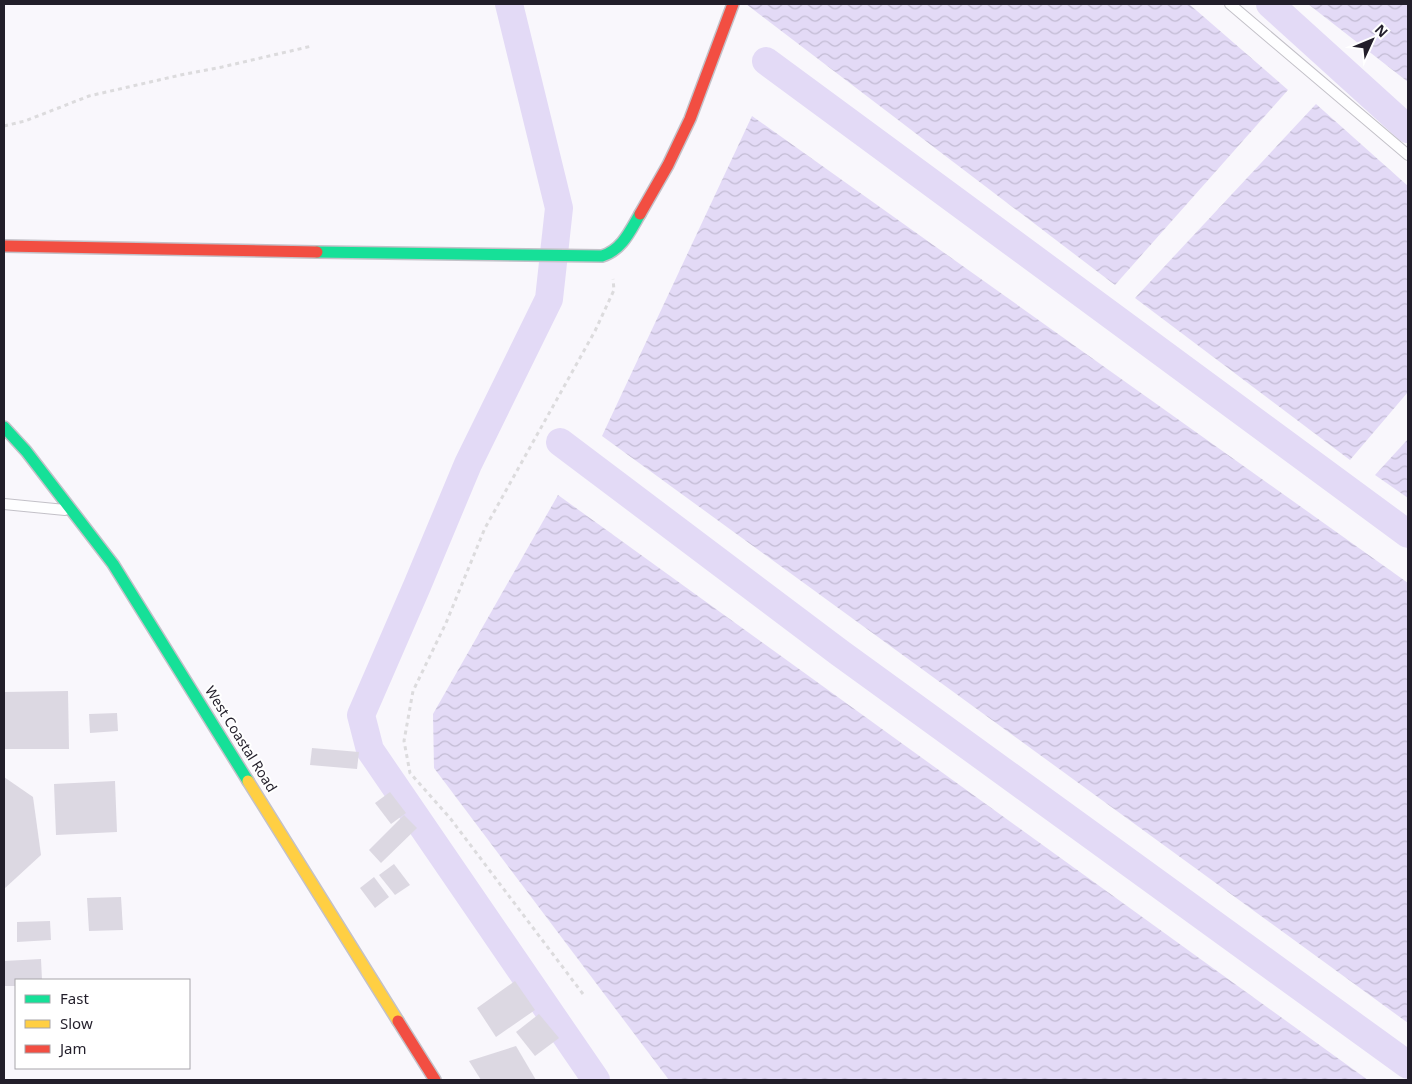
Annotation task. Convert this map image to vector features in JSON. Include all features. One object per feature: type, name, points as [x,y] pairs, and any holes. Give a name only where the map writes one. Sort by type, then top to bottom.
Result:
[{"type":"street","points":[[4,246],[571,256],[612,253],[618,249],[626,238],[668,166],[708,73],[724,23],[733,4]]},
{"type":"street","name":"West Coastal Road","points":[[4,427],[26,451],[119,572],[435,1080]]},
{"type":"lane","points":[[1230,4],[1408,155]]},
{"type":"lane","points":[[4,504],[71,511]]},
{"type":"path","points":[[4,126],[25,121],[89,96],[185,74],[222,68],[312,46]]},
{"type":"path","points":[[583,994],[450,818],[410,773],[404,741],[413,691],[446,623],[485,528],[595,331],[614,290],[612,253]]},
{"type":"water","points":[[746,4],[1189,4],[1288,90],[1115,285]]},
{"type":"water","points":[[1308,4],[1408,4],[1408,82]]},
{"type":"water","points":[[1316,104],[1408,186],[1408,392],[1350,460],[1135,298]]},
{"type":"water","points":[[752,116],[1408,583],[1408,1023],[602,436]]},
{"type":"water","points":[[1408,439],[1408,498],[1375,475]]},
{"type":"water","points":[[558,495],[1368,1080],[669,1080],[434,768],[433,714]]},
{"type":"building","points":[[68,691],[69,749],[4,749],[4,692]]},
{"type":"building","points":[[117,713],[118,731],[90,733],[89,714]]},
{"type":"building","points":[[312,748],[359,752],[357,769],[310,765]]},
{"type":"building","points":[[4,777],[33,797],[41,855],[4,889]]},
{"type":"building","points":[[115,781],[117,832],[56,835],[54,784]]},
{"type":"building","points":[[390,792],[406,813],[391,824],[375,803]]},
{"type":"building","points":[[404,815],[417,828],[381,863],[369,850]]},
{"type":"building","points":[[394,864],[410,885],[395,895],[379,875]]},
{"type":"building","points":[[374,877],[389,897],[375,908],[360,888]]},
{"type":"building","points":[[121,897],[123,930],[89,931],[87,898]]},
{"type":"building","points":[[50,921],[51,940],[17,942],[17,922]]},
{"type":"building","points":[[41,959],[42,979],[15,979],[15,986],[4,986],[4,961]]},
{"type":"building","points":[[515,981],[535,1010],[496,1037],[477,1008]]},
{"type":"building","points":[[539,1014],[559,1038],[535,1056],[516,1032]]},
{"type":"building","points":[[516,1046],[536,1080],[481,1080],[469,1061]]},
{"type":"waterway","points":[[509,4],[559,208],[549,299],[468,464],[361,715],[370,750],[596,1080]]},
{"type":"waterway","points":[[1270,4],[1408,129]]},
{"type":"waterway","points":[[766,61],[1408,534]]},
{"type":"waterway","points":[[560,442],[840,653],[1408,1065]]},
{"type":"traffic: fast","points":[[317,252],[602,256],[620,245],[640,214]]},
{"type":"traffic: fast","points":[[4,427],[26,451],[113,564],[248,781]]},
{"type":"traffic: slow","points":[[248,781],[398,1021]]},
{"type":"traffic: jam","points":[[640,214],[668,165],[690,119],[733,4]]},
{"type":"traffic: jam","points":[[4,246],[317,252]]},
{"type":"traffic: jam","points":[[398,1021],[435,1080]]}]
